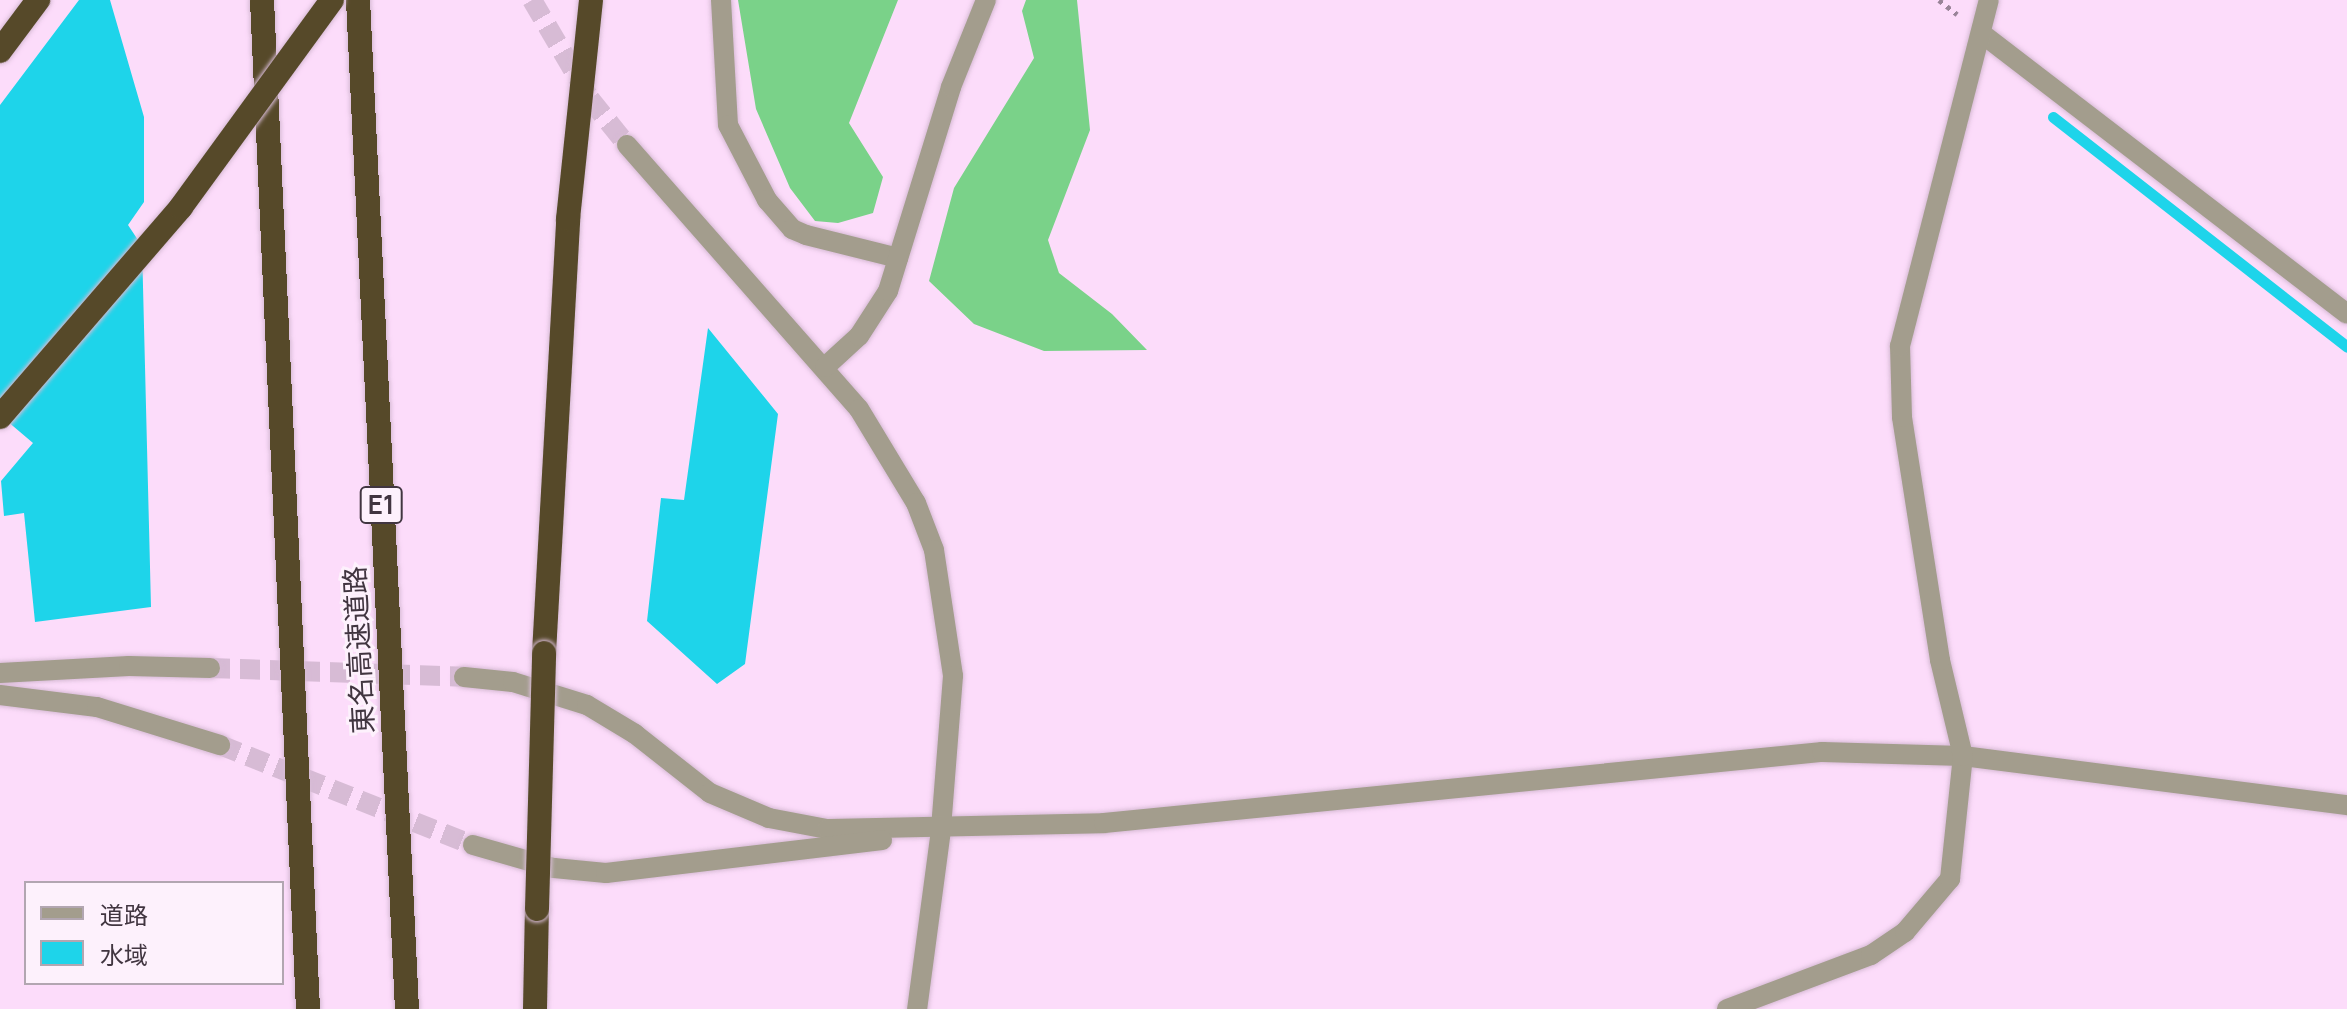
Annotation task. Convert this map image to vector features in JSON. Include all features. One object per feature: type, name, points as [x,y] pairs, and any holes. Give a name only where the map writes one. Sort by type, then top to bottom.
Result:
[{"type":"highway","points":[[0,51],[38,0]]},
{"type":"highway","points":[[262,0],[308,1009]]},
{"type":"highway","points":[[0,417],[181,207],[332,0]]},
{"type":"highway","name":"東名高速道路","points":[[358,0],[407,1009]]},
{"type":"highway","points":[[535,1009],[544,653],[568,219],[591,0]]},
{"type":"street","points":[[721,0],[728,125],[767,200],[792,229],[898,258]]},
{"type":"street","points":[[825,367],[876,315],[898,258],[951,87],[986,0]]},
{"type":"street","points":[[1727,1009],[1871,955],[1905,932],[1950,879],[1963,756],[1940,660],[1902,417],[1900,346],[1989,0]]},
{"type":"street","points":[[1981,33],[2347,314]]},
{"type":"street","points":[[627,145],[825,367],[890,454],[934,550],[953,676],[941,830],[917,1009]]},
{"type":"street","points":[[0,673],[129,666],[210,668]]},
{"type":"street","points":[[464,677],[513,682],[587,705],[635,734],[710,793],[769,818],[827,829],[941,830],[1104,823],[1822,752],[1963,756],[2347,805]]},
{"type":"street","points":[[0,695],[97,707],[220,745]]},
{"type":"street","points":[[473,845],[554,868],[606,873],[941,830]]},
{"type":"green space","points":[[738,0],[898,0],[849,123],[883,177],[873,213],[838,223],[815,221],[790,188],[756,109]]},
{"type":"green space","points":[[1026,0],[1077,0],[1090,130],[1048,240],[1059,273],[1112,314],[1147,350],[1044,351],[974,324],[929,281],[954,188],[1034,58],[1022,11]]},
{"type":"water","points":[[79,0],[110,0],[144,117],[144,202],[128,225],[142,246],[151,607],[35,622],[24,513],[4,516],[1,481],[33,443],[0,415],[0,105]]},
{"type":"water","points":[[708,328],[778,414],[745,664],[717,684],[647,621],[661,498],[684,500]]},
{"type":"waterway","points":[[2053,117],[2347,347]]},
{"type":"tunnel","points":[[532,0],[590,99],[627,145]]},
{"type":"tunnel","points":[[210,668],[464,677]]},
{"type":"tunnel","points":[[220,745],[473,845]]}]
